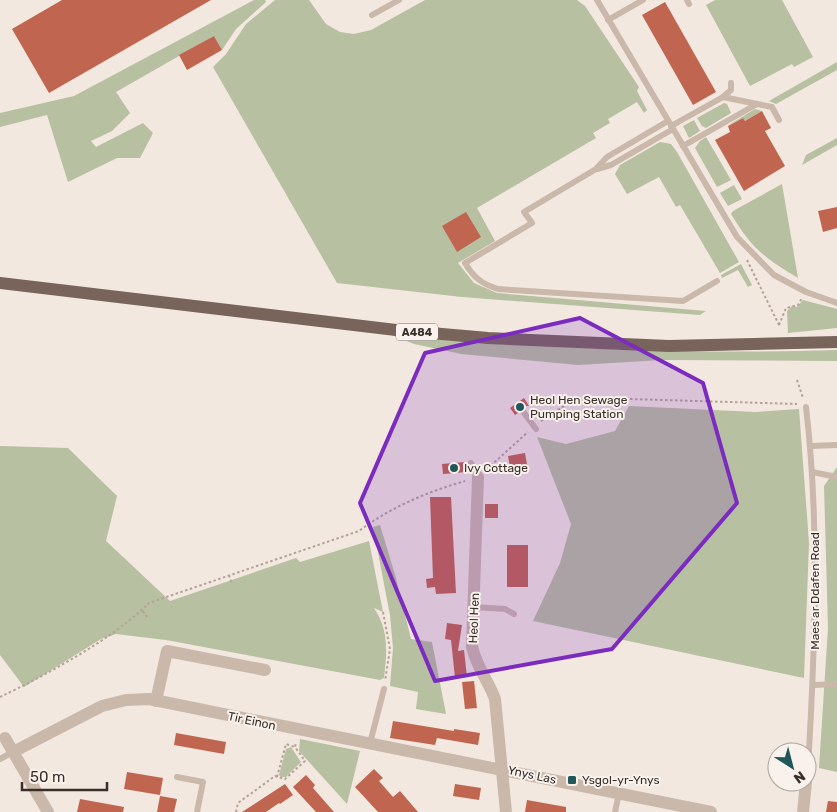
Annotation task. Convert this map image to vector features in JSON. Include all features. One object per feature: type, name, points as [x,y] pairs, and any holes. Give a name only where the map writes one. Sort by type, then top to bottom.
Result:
[{"type":"main road","name":"A484","points":[[0,282],[396,330],[488,338],[669,346],[837,342]]},
{"type":"street","name":"Heol Hen","points":[[478,477],[472,647],[476,664],[495,699],[506,812]]},
{"type":"street","points":[[156,701],[167,651],[265,670]]},
{"type":"street","name":"Tir Einon","points":[[13,752],[102,706],[126,700],[156,701],[501,768]]},
{"type":"street","points":[[5,738],[48,812]]},
{"type":"street","name":"Ynys Las","points":[[501,768],[706,812]]},
{"type":"street","points":[[803,812],[805,792]]},
{"type":"lane","points":[[372,15],[399,0]]},
{"type":"lane","points":[[597,0],[737,236],[774,275],[806,292],[837,303]]},
{"type":"lane","points":[[608,20],[643,0]]},
{"type":"lane","points":[[596,169],[607,157],[723,97],[731,90],[731,83]]},
{"type":"lane","points":[[723,97],[772,107],[779,120]]},
{"type":"lane","points":[[683,146],[757,104]]},
{"type":"lane","points":[[671,125],[611,165],[596,169],[524,212],[532,223],[465,263],[473,276],[483,285],[498,289],[683,301],[717,281]]},
{"type":"lane","name":"Maes ar Ddafen Road","points":[[805,405],[810,446],[816,540],[813,684],[810,742]]},
{"type":"lane","points":[[522,410],[535,428]]},
{"type":"lane","points":[[810,446],[837,445]]},
{"type":"lane","points":[[471,463],[478,477]]},
{"type":"lane","points":[[812,472],[837,477]]},
{"type":"lane","points":[[474,607],[505,609],[514,614]]},
{"type":"lane","points":[[813,684],[837,684]]},
{"type":"lane","points":[[370,744],[384,689]]},
{"type":"lane","points":[[0,759],[13,752]]},
{"type":"lane","points":[[177,777],[203,782],[196,812]]},
{"type":"lane","points":[[615,812],[619,793]]},
{"type":"path","points":[[737,236],[780,326],[786,308],[798,304],[806,292]]},
{"type":"path","points":[[0,697],[24,687],[90,646],[149,604],[359,531],[379,517],[416,498],[478,477],[535,428],[570,402],[596,398],[805,405],[797,380]]},
{"type":"path","points":[[229,575],[232,584]]},
{"type":"path","points":[[143,610],[147,617]]},
{"type":"path","points":[[383,612],[390,649],[384,689]]},
{"type":"path","points":[[288,739],[296,741],[295,747]]},
{"type":"path","points":[[236,812],[238,803],[275,776],[277,777],[286,779],[305,761],[295,747],[286,744],[277,777]]},
{"type":"highlighted area","points":[[580,318],[703,383],[737,503],[612,649],[435,681],[360,503],[425,353]]},
{"type":"green space","points":[[254,0],[265,0],[266,2],[236,29],[222,50],[214,36],[116,92],[130,113],[112,131],[91,141],[96,147],[143,123],[153,133],[140,158],[117,158],[68,182],[47,115],[0,127],[0,113],[74,96]]},
{"type":"green space","points":[[275,0],[309,0],[326,24],[340,32],[354,34],[371,30],[425,0],[577,0],[585,6],[639,87],[637,91],[647,110],[644,113],[637,102],[608,119],[610,123],[593,133],[596,138],[477,208],[495,241],[458,263],[474,283],[497,293],[706,311],[700,315],[462,297],[337,283],[213,67],[226,54],[246,24]]},
{"type":"green space","points":[[715,0],[782,0],[813,57],[794,67],[792,64],[750,86],[706,5]]},
{"type":"green space","points":[[837,62],[837,70],[776,104],[769,101]]},
{"type":"green space","points":[[724,103],[727,104],[731,113],[706,128],[702,126],[697,118]]},
{"type":"green space","points":[[755,109],[762,111],[745,121],[743,118],[727,126]]},
{"type":"green space","points":[[694,120],[700,131],[689,138],[683,126]]},
{"type":"green space","points":[[706,137],[731,180],[717,187],[695,148]]},
{"type":"green space","points":[[837,138],[837,145],[802,165],[806,155]]},
{"type":"green space","points":[[660,142],[671,144],[677,152],[739,262],[720,273],[680,205],[676,207],[659,177],[627,194],[615,174],[620,165]]},
{"type":"green space","points":[[782,184],[798,278],[760,252],[745,236],[731,214],[733,211]]},
{"type":"green space","points":[[734,185],[742,199],[728,206],[720,193]]},
{"type":"green space","points":[[741,264],[752,285],[748,287],[738,270],[722,278],[721,275]]},
{"type":"green space","points":[[803,300],[837,309],[837,328],[788,333],[787,311],[792,306],[797,307]]},
{"type":"green space","points":[[392,335],[503,344],[670,351],[837,350],[837,361],[662,360],[578,365],[461,354],[414,344]]},
{"type":"green space","points":[[629,406],[755,412],[799,409],[809,543],[804,678],[533,621],[560,563],[571,524],[537,437],[566,444],[615,431]]},
{"type":"green space","points":[[0,446],[68,448],[117,496],[106,541],[170,601],[296,558],[300,562],[369,541],[383,612],[374,608],[385,633],[386,659],[384,678],[380,680],[166,640],[116,634],[101,639],[24,687],[0,655]]},
{"type":"green space","points":[[837,467],[837,772],[819,768],[828,628],[824,486]]},
{"type":"green space","points":[[380,525],[396,578],[411,639],[432,642],[446,714],[416,709],[418,692],[390,686],[393,648],[390,615],[373,527]]},
{"type":"green space","points":[[300,739],[360,751],[347,804],[299,751]]},
{"type":"green space","points":[[291,747],[301,762],[286,777],[281,777],[279,775],[286,749]]},
{"type":"building","points":[[62,0],[211,0],[49,93],[12,29]]},
{"type":"building","points":[[665,2],[716,92],[693,105],[642,15]]},
{"type":"building","points":[[214,36],[222,50],[187,70],[179,55]]},
{"type":"building","points":[[762,111],[771,128],[765,131],[785,166],[744,191],[715,140],[730,132],[728,126],[743,118],[745,121]]},
{"type":"building","points":[[837,207],[837,228],[823,232],[818,211]]},
{"type":"building","points":[[466,212],[481,237],[457,252],[442,226]]},
{"type":"building","name":"Heol Hen Sewage Pumping Station","points":[[524,398],[529,406],[519,406],[518,413],[515,415],[510,408]]},
{"type":"building","points":[[525,453],[528,470],[511,473],[508,456]]},
{"type":"building","name":"Ivy Cottage","points":[[465,462],[466,472],[443,474],[442,464]]},
{"type":"building","points":[[430,497],[451,497],[456,593],[436,594],[435,587],[427,588],[426,579],[433,578]]},
{"type":"building","points":[[485,504],[498,504],[498,518],[485,518]]},
{"type":"building","points":[[507,545],[528,545],[528,587],[507,587]]},
{"type":"building","points":[[447,623],[462,625],[458,651],[464,650],[467,677],[455,678],[451,640],[445,639]]},
{"type":"building","points":[[474,681],[477,708],[465,709],[462,682]]},
{"type":"building","points":[[393,721],[454,731],[454,729],[480,733],[478,745],[437,738],[435,745],[390,738]]},
{"type":"building","points":[[176,733],[226,742],[224,754],[174,745]]},
{"type":"building","points":[[374,769],[383,778],[379,781],[393,797],[400,791],[418,812],[378,812],[355,787]]},
{"type":"building","points":[[127,772],[163,778],[160,795],[124,789]]},
{"type":"building","points":[[306,775],[315,785],[313,788],[334,812],[316,812],[293,787]]},
{"type":"building","points":[[285,784],[293,795],[280,804],[266,812],[242,812]]},
{"type":"building","points":[[455,784],[481,788],[479,800],[453,796]]},
{"type":"building","points":[[160,796],[177,799],[174,812],[157,812]]},
{"type":"building","points":[[80,799],[124,807],[123,812],[77,812]]},
{"type":"building","points":[[527,800],[566,807],[566,812],[525,812]]},
{"type":"building","points":[[828,801],[837,802],[837,812],[826,812]]},
{"type":"place","name":"Heol Hen Sewage Pumping Station","points":[[520,407]]},
{"type":"place","name":"Ivy Cottage","points":[[454,468]]},
{"type":"place","name":"Ysgol-yr-Ynys","points":[[572,780]]}]
